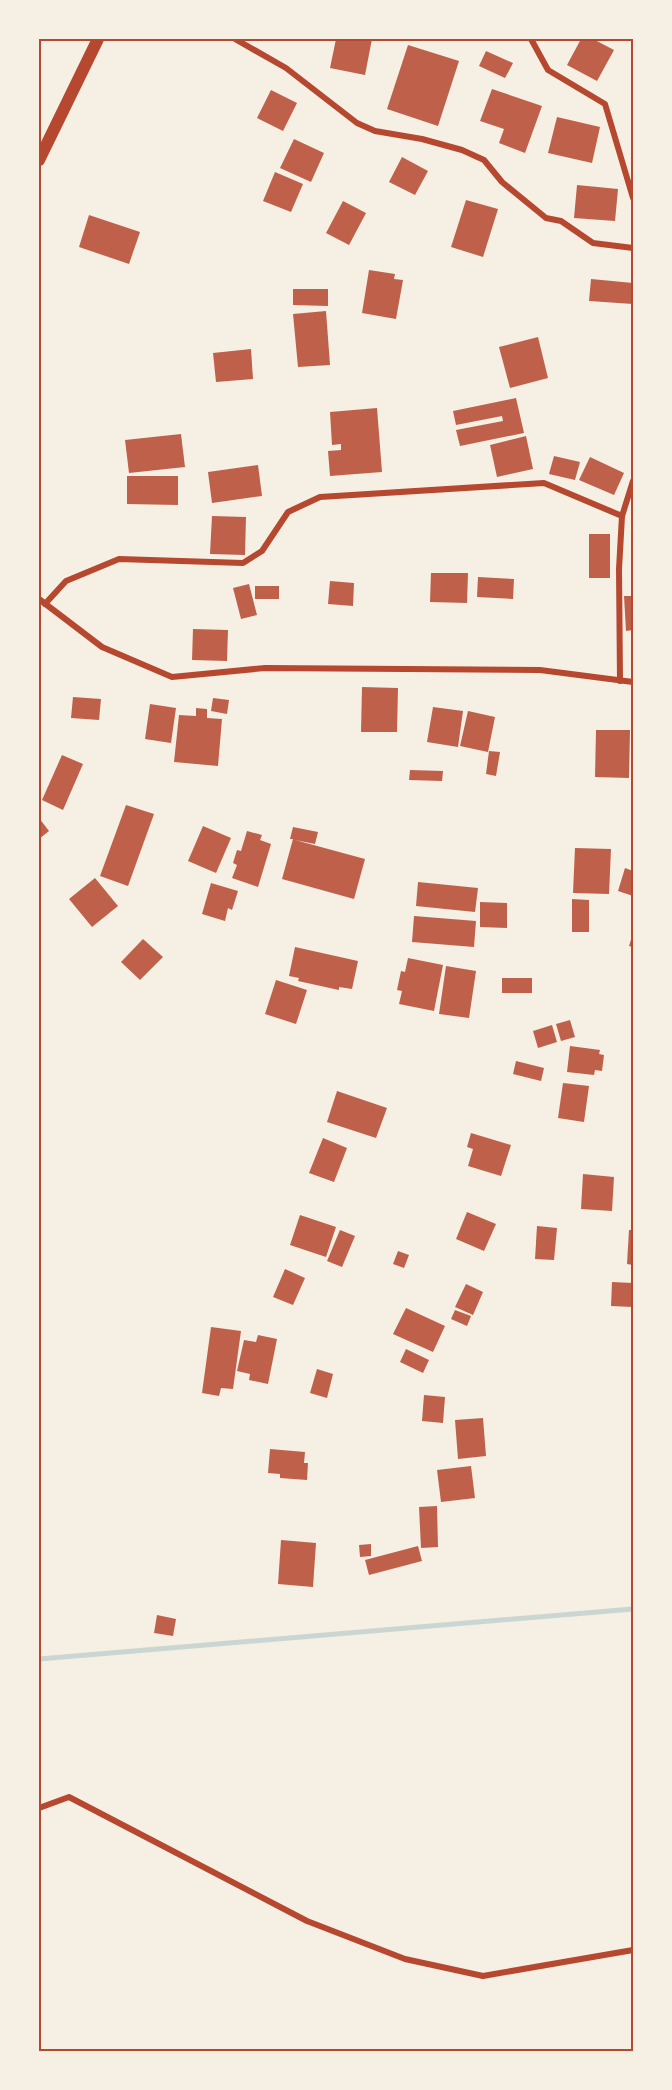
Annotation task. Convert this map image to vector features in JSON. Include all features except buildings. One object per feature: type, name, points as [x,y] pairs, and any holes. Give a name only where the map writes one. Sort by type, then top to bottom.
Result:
[{"type":"main road","points":[[39,160],[98,39]]},
{"type":"street","points":[[235,39],[286,68],[357,123],[375,131],[422,139],[462,150],[484,160],[502,183],[546,218],[561,221],[593,243],[633,248]]},
{"type":"street","points":[[531,39],[548,70],[605,104],[633,198]]},
{"type":"street","points":[[620,681],[619,569],[622,516],[633,481]]},
{"type":"street","points":[[45,604],[66,581],[119,559],[243,563],[262,551],[288,512],[320,497],[544,483],[622,516]]},
{"type":"street","points":[[39,599],[102,647],[172,677],[265,669],[528,670],[633,682]]},
{"type":"street","points":[[39,1808],[69,1797],[308,1921],[405,1959],[483,1976],[633,1950]]},
{"type":"waterway","points":[[39,1659],[633,1609]]}]
